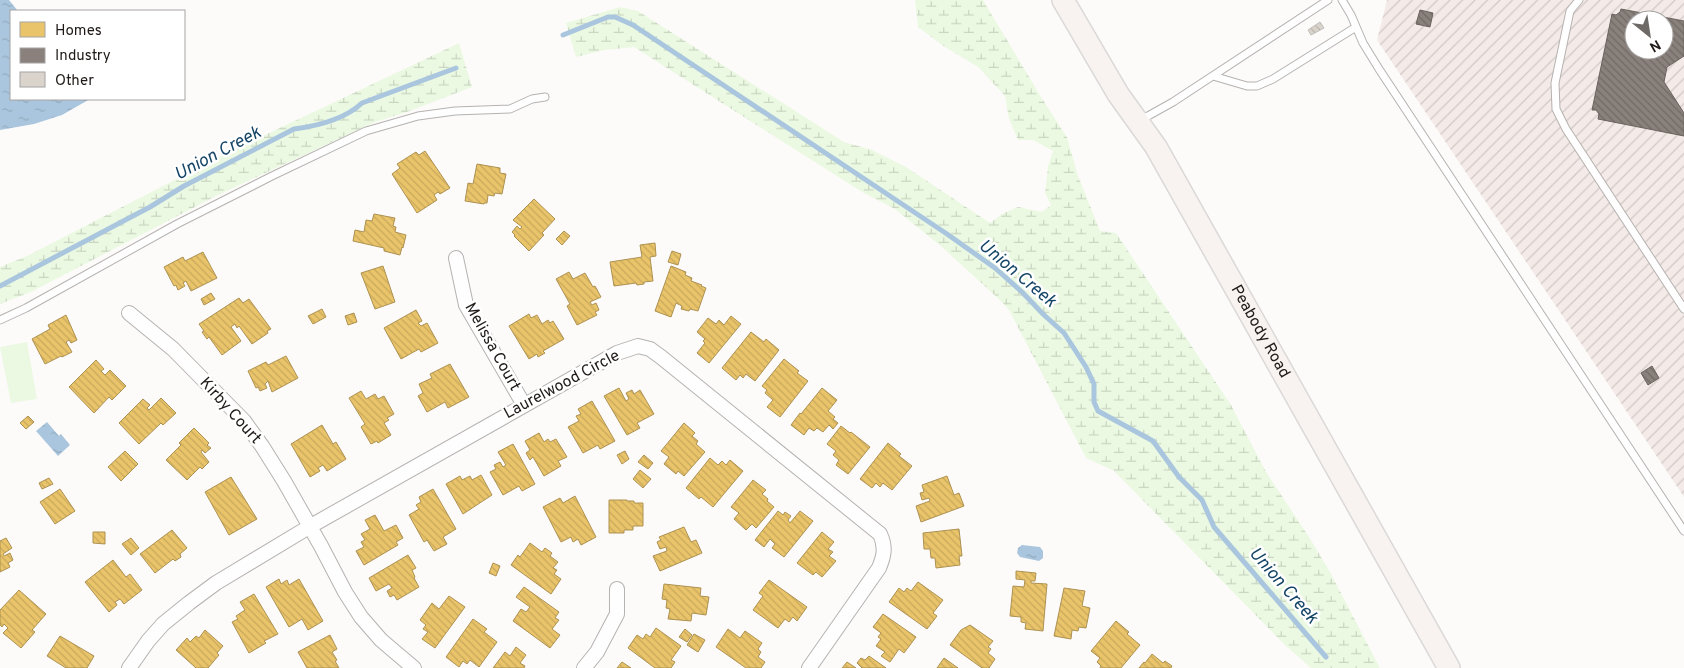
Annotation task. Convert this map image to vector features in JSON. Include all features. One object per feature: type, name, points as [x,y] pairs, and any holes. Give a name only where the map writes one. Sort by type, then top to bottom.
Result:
[{"type":"main road","name":"Peabody Road","points":[[1063,0],[1118,94],[1156,147],[1449,668]]},
{"type":"street","name":"Melissa Court","points":[[456,258],[466,305],[524,405]]},
{"type":"street","name":"Kirby Court","points":[[129,313],[173,349],[244,421],[284,481],[360,617],[381,640],[414,668]]},
{"type":"street","name":"Laurelwood Circle","points":[[130,668],[148,641],[164,624],[216,583],[310,526],[524,405],[617,353],[638,346],[650,349],[880,534],[884,553],[878,568],[809,668]]},
{"type":"street","points":[[584,668],[596,652],[617,614],[617,589]]},
{"type":"lane","points":[[1139,122],[1173,102],[1328,0]]},
{"type":"lane","points":[[1342,0],[1379,69],[1684,531]]},
{"type":"lane","points":[[1579,0],[1570,11],[1555,83],[1556,108],[1566,129],[1684,308]]},
{"type":"lane","points":[[1213,76],[1247,86],[1257,86],[1273,79],[1356,27]]},
{"type":"lane","points":[[0,320],[26,308],[177,224],[366,131],[418,116],[455,111],[510,109],[532,99],[545,97]]},
{"type":"shaded area","points":[[1387,0],[1684,0],[1684,497],[1377,40]]},
{"type":"green space","points":[[915,0],[983,0],[1067,137],[1077,173],[1100,231],[1116,233],[1231,405],[1266,472],[1330,572],[1380,668],[1311,668],[1285,645],[1114,471],[1086,458],[1009,310],[942,247],[895,209],[862,192],[634,47],[605,50],[576,57],[566,23],[620,7],[638,11],[844,142],[872,150],[906,167],[990,223],[1002,214],[1018,207],[1042,212],[1051,205],[1045,193],[1048,166],[1053,151],[1033,140],[1018,140],[1009,119],[1005,96],[978,67],[942,45],[918,27]]},
{"type":"green space","points":[[459,43],[472,87],[375,122],[218,195],[31,292],[0,304],[0,267],[27,256],[227,153]]},
{"type":"green space","points":[[27,342],[37,399],[11,403],[0,347]]},
{"type":"water","points":[[0,0],[9,0],[17,10],[10,10],[10,100],[88,100],[62,115],[34,124],[0,130]]},
{"type":"water","points":[[47,422],[70,445],[58,456],[36,431]]},
{"type":"water","points":[[1022,545],[1040,547],[1043,551],[1043,558],[1039,561],[1020,557],[1017,553],[1018,548]]},
{"type":"building: Homes","points":[[425,151],[450,188],[434,195],[437,200],[417,213],[392,174],[400,168],[397,164],[416,152],[419,155]]},
{"type":"building: Homes","points":[[477,164],[500,168],[500,173],[506,174],[502,194],[488,195],[487,203],[484,204],[465,201],[468,183],[473,184]]},
{"type":"building: Homes","points":[[534,199],[555,219],[542,233],[544,235],[529,251],[514,236],[512,232],[517,226],[520,229],[522,227],[513,220]]},
{"type":"building: Homes","points":[[374,214],[395,218],[393,226],[396,227],[395,232],[406,235],[400,255],[384,251],[384,248],[353,241],[355,230],[364,232],[366,220],[372,221]]},
{"type":"building: Homes","points":[[564,231],[570,236],[562,245],[556,239]]},
{"type":"building: Homes","points":[[655,243],[656,256],[650,257],[653,281],[637,285],[636,283],[614,286],[610,262],[642,257],[640,245]]},
{"type":"building: Homes","points":[[672,251],[681,254],[678,265],[668,262]]},
{"type":"building: Homes","points":[[203,252],[217,278],[191,291],[186,281],[183,283],[185,286],[178,290],[164,267],[183,257],[185,261]]},
{"type":"building: Homes","points":[[383,266],[395,302],[375,309],[361,273]]},
{"type":"building: Homes","points":[[671,266],[686,272],[685,275],[692,278],[691,281],[706,288],[698,311],[681,309],[682,306],[676,303],[671,317],[655,311]]},
{"type":"building: Homes","points":[[569,272],[573,279],[585,273],[601,297],[590,302],[592,305],[596,303],[599,310],[595,312],[597,315],[577,325],[567,306],[570,304],[556,279]]},
{"type":"building: Homes","points":[[211,293],[215,299],[204,305],[201,299]]},
{"type":"building: Homes","points":[[239,298],[243,303],[249,299],[271,329],[252,344],[239,326],[237,328],[235,324],[231,327],[241,341],[222,355],[209,337],[207,339],[199,324]]},
{"type":"building: Homes","points":[[322,309],[326,317],[313,324],[308,316]]},
{"type":"building: Homes","points":[[416,310],[422,321],[418,323],[421,326],[427,323],[438,343],[421,352],[419,349],[401,359],[384,328]]},
{"type":"building: Homes","points":[[354,313],[357,322],[348,325],[345,316]]},
{"type":"building: Homes","points":[[529,314],[531,318],[537,315],[542,324],[548,320],[550,323],[553,321],[564,339],[543,351],[545,353],[538,357],[537,354],[529,359],[509,326]]},
{"type":"building: Homes","points":[[66,315],[77,340],[71,343],[69,340],[66,342],[72,352],[45,364],[32,339],[50,329],[48,325]]},
{"type":"building: Homes","points":[[731,316],[741,324],[709,363],[697,353],[705,343],[703,341],[705,339],[697,332],[708,318],[716,324],[719,320],[724,325]]},
{"type":"building: Homes","points":[[751,332],[764,342],[766,339],[779,350],[755,381],[746,374],[743,378],[740,375],[736,380],[722,368]]},
{"type":"building: Homes","points":[[286,356],[298,378],[272,392],[268,381],[265,384],[267,388],[260,391],[258,387],[256,388],[248,371],[266,362],[268,365]]},
{"type":"building: Homes","points":[[784,359],[799,371],[797,373],[808,381],[780,417],[767,407],[773,400],[765,393],[767,390],[762,386]]},
{"type":"building: Homes","points":[[96,360],[104,369],[101,371],[105,375],[110,370],[126,386],[112,400],[109,397],[94,413],[69,387]]},
{"type":"building: Homes","points":[[450,364],[469,397],[448,408],[445,402],[427,412],[418,396],[423,393],[419,384],[432,378],[430,374]]},
{"type":"building: Homes","points":[[619,388],[626,401],[629,399],[626,393],[632,390],[634,394],[640,390],[654,414],[637,423],[640,428],[627,435],[604,396]]},
{"type":"building: Homes","points":[[822,388],[837,400],[828,411],[835,417],[833,419],[838,423],[833,429],[829,425],[823,432],[817,428],[814,431],[809,428],[804,435],[791,425]]},
{"type":"building: Homes","points":[[361,391],[366,399],[375,394],[378,399],[384,396],[394,414],[387,418],[389,420],[384,423],[391,435],[378,443],[377,441],[371,444],[361,427],[365,424],[349,398]]},
{"type":"building: Homes","points":[[161,398],[176,413],[163,425],[161,423],[139,444],[119,423],[143,399],[150,405],[147,408],[149,410]]},
{"type":"building: Homes","points":[[592,401],[615,441],[600,449],[598,445],[583,453],[568,427],[579,421],[576,416],[581,414],[578,409]]},
{"type":"building: Homes","points":[[28,416],[34,422],[26,429],[20,423]]},
{"type":"building: Homes","points":[[684,423],[695,433],[692,436],[698,441],[696,444],[705,452],[684,476],[678,471],[676,474],[664,464],[669,457],[661,451]]},
{"type":"building: Homes","points":[[322,425],[333,444],[336,442],[346,459],[327,471],[323,465],[318,468],[320,471],[310,477],[291,444]]},
{"type":"building: Homes","points":[[841,426],[870,447],[848,474],[836,465],[839,460],[833,455],[836,451],[827,444]]},
{"type":"building: Homes","points":[[194,428],[209,443],[207,445],[211,448],[205,453],[202,450],[201,452],[209,462],[202,469],[200,467],[187,480],[166,460]]},
{"type":"building: Homes","points":[[539,433],[544,442],[548,439],[550,442],[556,439],[567,457],[558,461],[561,466],[544,476],[533,457],[530,460],[526,453],[530,450],[525,441]]},
{"type":"building: Homes","points":[[888,443],[901,454],[899,456],[912,466],[892,490],[883,483],[880,487],[876,483],[872,488],[860,479]]},
{"type":"building: Homes","points":[[513,444],[535,484],[522,491],[519,486],[503,495],[490,472],[496,469],[494,465],[500,462],[503,467],[506,465],[498,452]]},
{"type":"building: Homes","points":[[125,451],[138,464],[121,481],[108,467]]},
{"type":"building: Homes","points":[[625,451],[629,459],[622,464],[617,455]]},
{"type":"building: Homes","points":[[644,455],[653,463],[648,469],[638,462]]},
{"type":"building: Homes","points":[[710,458],[718,465],[722,461],[726,465],[730,460],[743,471],[713,507],[701,497],[699,499],[686,488]]},
{"type":"building: Homes","points":[[640,470],[651,479],[643,488],[633,479]]},
{"type":"building: Homes","points":[[481,475],[492,495],[463,514],[446,484],[460,476],[462,480],[470,476],[472,480]]},
{"type":"building: Homes","points":[[947,476],[954,495],[959,493],[964,506],[921,522],[916,506],[930,501],[929,498],[922,500],[920,493],[924,492],[922,485]]},
{"type":"building: Homes","points":[[231,477],[257,519],[229,535],[205,492]]},
{"type":"building: Homes","points":[[49,478],[53,484],[42,489],[39,483]]},
{"type":"building: Homes","points":[[753,480],[766,490],[762,494],[774,507],[756,528],[752,524],[746,530],[734,519],[739,513],[731,507]]},
{"type":"building: Homes","points":[[60,489],[75,511],[55,524],[40,502]]},
{"type":"building: Homes","points":[[433,489],[456,529],[443,537],[447,544],[434,551],[427,540],[424,542],[409,515],[419,509],[416,505],[421,502],[419,497]]},
{"type":"building: Homes","points":[[575,496],[596,537],[581,545],[578,539],[573,542],[571,537],[561,542],[543,507],[560,498],[563,503]]},
{"type":"building: Homes","points":[[609,500],[627,500],[634,501],[634,503],[643,503],[643,526],[633,526],[633,530],[624,530],[624,533],[609,533]]},
{"type":"building: Homes","points":[[778,511],[783,515],[785,512],[791,516],[788,520],[790,523],[800,511],[813,521],[784,557],[772,548],[775,544],[770,539],[764,547],[755,540]]},
{"type":"building: Homes","points":[[375,515],[384,531],[396,525],[403,538],[396,542],[398,545],[364,565],[356,551],[364,547],[361,542],[365,540],[361,534],[370,529],[365,520]]},
{"type":"building: Homes","points":[[684,527],[691,542],[696,540],[702,553],[660,571],[653,556],[667,551],[666,547],[660,549],[657,542],[661,540],[659,537]]},
{"type":"building: Homes","points":[[959,529],[962,556],[959,556],[960,565],[936,568],[935,558],[931,558],[930,549],[924,549],[923,533]]},
{"type":"building: Homes","points":[[172,530],[187,548],[180,554],[181,557],[175,561],[173,559],[155,573],[140,554]]},
{"type":"building: Homes","points":[[93,532],[105,532],[105,544],[93,543]]},
{"type":"building: Homes","points":[[822,532],[834,542],[828,549],[833,552],[829,556],[836,561],[822,577],[816,572],[813,575],[797,563]]},
{"type":"building: Homes","points":[[6,538],[12,548],[3,554],[4,556],[10,553],[13,560],[8,563],[10,567],[0,572],[0,541]]},
{"type":"building: Homes","points":[[131,538],[139,548],[131,555],[122,544]]},
{"type":"building: Homes","points":[[530,543],[542,552],[545,548],[552,553],[550,556],[558,562],[553,568],[557,570],[554,574],[561,579],[551,594],[511,565],[518,555],[520,557]]},
{"type":"building: Homes","points":[[408,555],[416,568],[412,570],[419,587],[397,600],[394,595],[390,597],[387,591],[392,588],[389,584],[376,591],[369,578]]},
{"type":"building: Homes","points":[[113,560],[126,577],[130,574],[142,590],[124,604],[120,599],[115,602],[117,605],[109,612],[85,582]]},
{"type":"building: Homes","points":[[493,563],[500,566],[496,576],[489,573]]},
{"type":"building: Homes","points":[[1016,571],[1036,573],[1035,581],[1031,581],[1031,583],[1047,584],[1043,631],[1025,629],[1026,623],[1021,622],[1021,617],[1010,616],[1013,586],[1024,587],[1025,580],[1016,579]]},
{"type":"building: Homes","points":[[279,579],[281,584],[287,580],[289,585],[299,579],[323,621],[308,630],[302,619],[289,627],[266,587]]},
{"type":"building: Homes","points":[[769,580],[807,607],[797,621],[793,617],[789,622],[785,619],[778,628],[753,610],[763,596],[759,593]]},
{"type":"building: Homes","points":[[918,582],[943,600],[933,613],[937,616],[927,629],[889,602],[899,588],[904,592],[907,588],[911,591]]},
{"type":"building: Homes","points":[[664,584],[701,588],[700,596],[709,597],[706,615],[692,613],[691,621],[668,619],[670,609],[666,608],[667,600],[662,599]]},
{"type":"building: Homes","points":[[524,587],[559,612],[555,618],[559,620],[552,629],[560,635],[550,648],[513,621],[521,609],[526,612],[530,607],[516,597]]},
{"type":"building: Homes","points":[[1064,588],[1085,591],[1082,606],[1090,608],[1086,628],[1079,627],[1078,631],[1072,630],[1071,639],[1054,636]]},
{"type":"building: Homes","points":[[19,590],[46,614],[32,630],[35,632],[21,648],[3,633],[8,628],[4,624],[2,627],[0,625],[0,610]]},
{"type":"building: Homes","points":[[254,594],[278,634],[264,641],[266,643],[249,653],[232,622],[238,619],[236,616],[245,610],[240,602]]},
{"type":"building: Homes","points":[[449,596],[465,607],[435,648],[422,639],[428,632],[423,629],[426,625],[420,620],[432,603],[439,609]]},
{"type":"building: Homes","points":[[883,614],[916,637],[904,653],[899,649],[890,662],[881,656],[885,652],[876,646],[881,639],[878,637],[881,633],[873,627]]},
{"type":"building: Homes","points":[[473,619],[487,629],[484,632],[497,642],[479,667],[470,660],[467,664],[463,661],[459,667],[446,657]]},
{"type":"building: Homes","points":[[1116,621],[1140,645],[1121,668],[1100,668],[1101,666],[1097,662],[1100,658],[1091,651]]},
{"type":"building: Homes","points":[[970,625],[993,641],[988,647],[991,649],[988,653],[995,659],[989,668],[982,668],[950,645],[961,630]]},
{"type":"building: Homes","points":[[656,628],[681,646],[671,660],[675,662],[671,668],[655,668],[628,648],[637,635],[643,639],[646,634],[650,637]]},
{"type":"building: Homes","points":[[685,629],[692,635],[687,642],[679,637]]},
{"type":"building: Homes","points":[[728,629],[740,638],[745,631],[762,643],[758,649],[761,652],[758,657],[765,662],[761,668],[746,668],[716,647]]},
{"type":"building: Homes","points":[[205,630],[223,646],[217,653],[219,655],[208,668],[196,668],[176,650],[187,638],[190,642],[196,636],[199,638]]},
{"type":"building: Homes","points":[[694,634],[705,640],[698,652],[687,645]]},
{"type":"building: Homes","points":[[330,635],[337,649],[332,652],[339,668],[307,668],[298,652]]},
{"type":"building: Homes","points":[[60,636],[94,656],[87,668],[66,668],[47,656]]},
{"type":"building: Homes","points":[[516,647],[526,655],[520,663],[525,666],[524,668],[493,668],[505,652],[510,656]]},
{"type":"building: Homes","points":[[1152,654],[1163,663],[1165,661],[1172,666],[1171,668],[1139,668]]},
{"type":"building: Homes","points":[[869,656],[886,668],[862,668],[857,663],[861,658],[865,660]]},
{"type":"building: Homes","points":[[944,658],[958,668],[937,668]]},
{"type":"building: Homes","points":[[622,662],[631,668],[617,668]]},
{"type":"building: Homes","points":[[847,662],[856,668],[842,668]]},
{"type":"building: Industry","points":[[1621,9],[1626,10],[1624,10],[1624,60],[1674,60],[1674,19],[1684,21],[1684,56],[1667,67],[1664,82],[1684,113],[1684,136],[1598,119],[1599,114],[1596,110],[1592,110],[1612,14],[1616,15]]},
{"type":"building: Industry","points":[[1420,10],[1433,13],[1430,27],[1416,24]]},
{"type":"building: Industry","points":[[1652,366],[1659,378],[1648,385],[1641,373]]},
{"type":"building: Other","points":[[1320,22],[1324,28],[1311,35],[1308,30]]},
{"type":"waterway","name":"Union Creek","points":[[563,35],[608,17],[615,17],[633,25],[995,268],[1064,333],[1086,367],[1094,384],[1094,402],[1098,411],[1153,441],[1179,477],[1202,500],[1214,527],[1326,657]]},
{"type":"waterway","name":"Union Creek","points":[[0,286],[150,207],[184,186],[294,129],[330,121],[355,109],[362,103],[456,68]]}]
